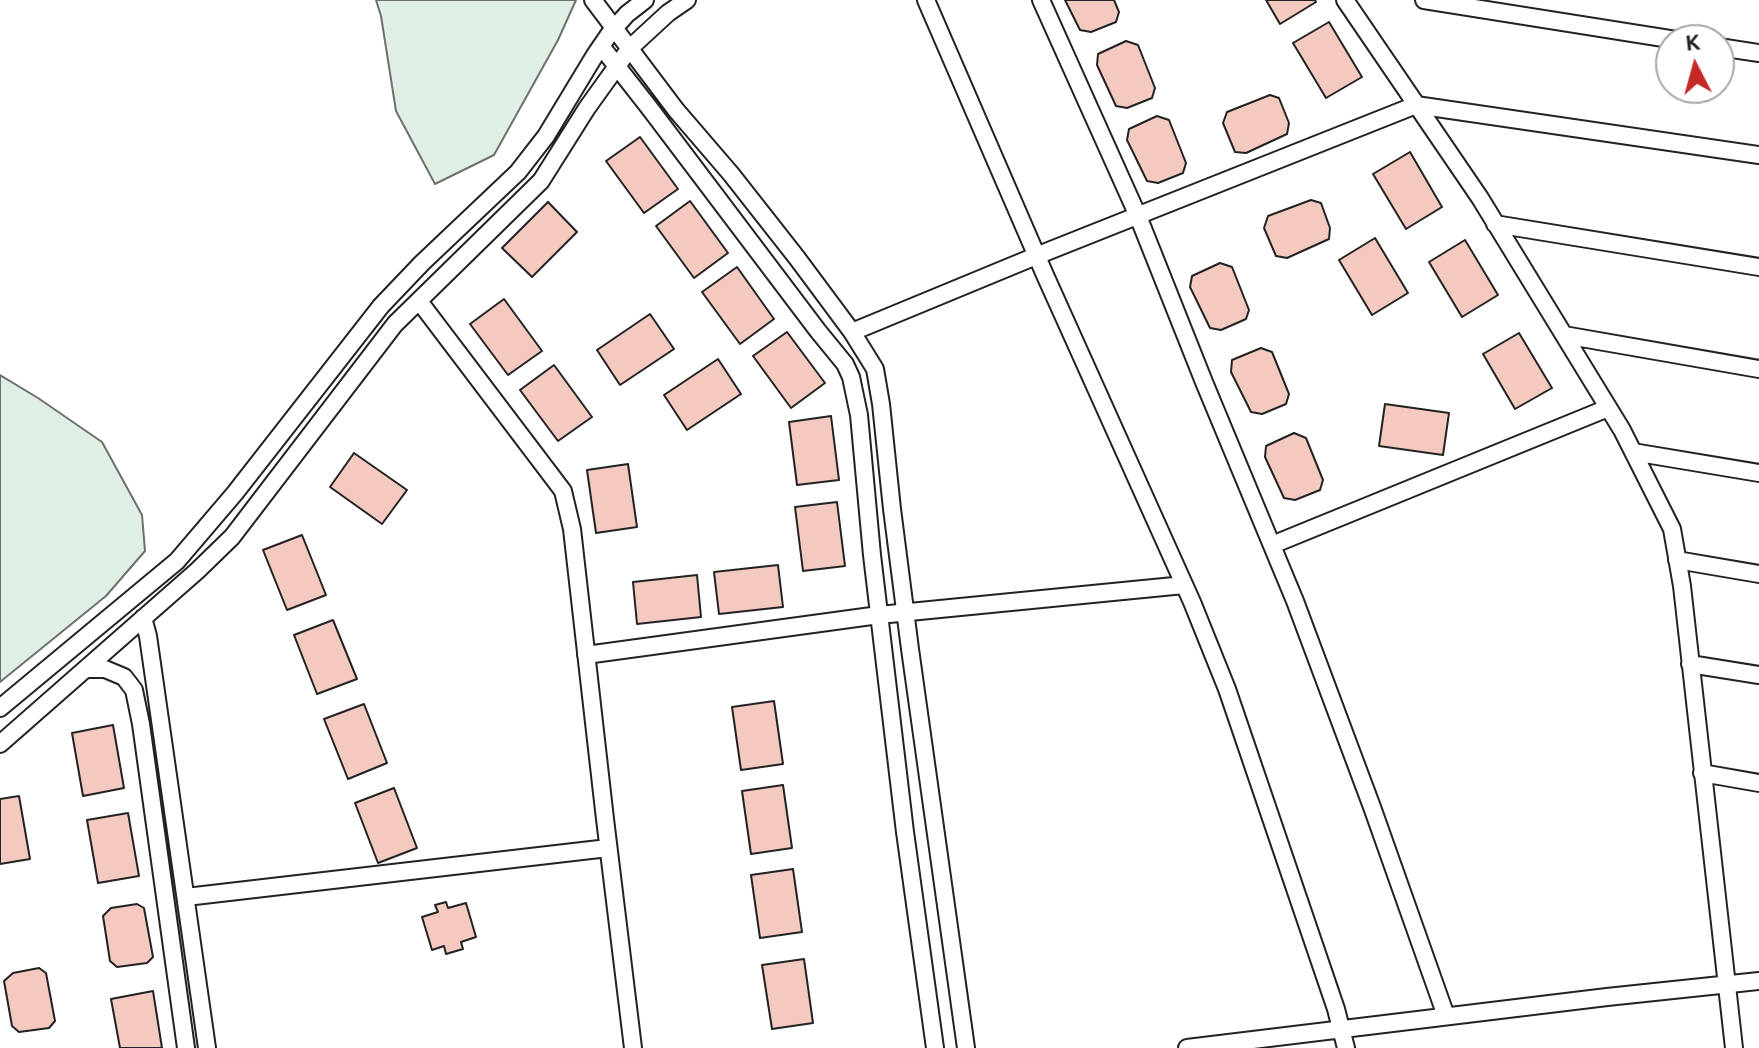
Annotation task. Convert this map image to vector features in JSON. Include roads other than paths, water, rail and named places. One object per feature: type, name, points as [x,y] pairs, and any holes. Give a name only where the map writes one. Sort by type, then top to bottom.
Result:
[{"type":"street","points":[[593,0],[676,110],[797,258],[852,332],[875,369],[966,1048]]},
{"type":"street","points":[[0,708],[177,561],[253,471],[381,306],[518,172],[546,136],[601,46],[627,14],[645,0]]},
{"type":"street","points":[[0,744],[232,537],[395,324],[541,181],[630,48],[687,0]]},
{"type":"street","points":[[926,0],[1227,689],[1346,1048]]},
{"type":"street","points":[[1041,0],[1138,216],[1295,601],[1446,1016]]},
{"type":"street","points":[[1345,0],[1495,224],[1564,335],[1633,452],[1672,529],[1734,1048]]},
{"type":"street","points":[[1424,0],[1655,37]]},
{"type":"street","points":[[601,46],[845,364],[851,377],[859,415],[905,832],[935,1048]]},
{"type":"street","points":[[1735,49],[1759,53]]},
{"type":"street","points":[[852,332],[1416,105],[1759,155]]},
{"type":"street","points":[[1495,224],[1759,267]]},
{"type":"street","points":[[419,301],[563,491],[572,529],[633,1048]]},
{"type":"street","points":[[1564,335],[1759,369]]},
{"type":"street","points":[[1272,545],[1608,408]]},
{"type":"street","points":[[1633,452],[1759,473]]},
{"type":"street","points":[[1677,560],[1759,574]]},
{"type":"street","points":[[586,655],[879,615],[1184,585]]},
{"type":"street","points":[[143,618],[207,1048]]},
{"type":"street","points":[[1690,664],[1759,675]]},
{"type":"street","points":[[86,669],[105,669],[124,677],[134,690],[186,1048]]},
{"type":"street","points":[[1702,773],[1759,783]]},
{"type":"street","points":[[186,897],[608,848]]},
{"type":"street","points":[[1187,1048],[1759,981]]}]
